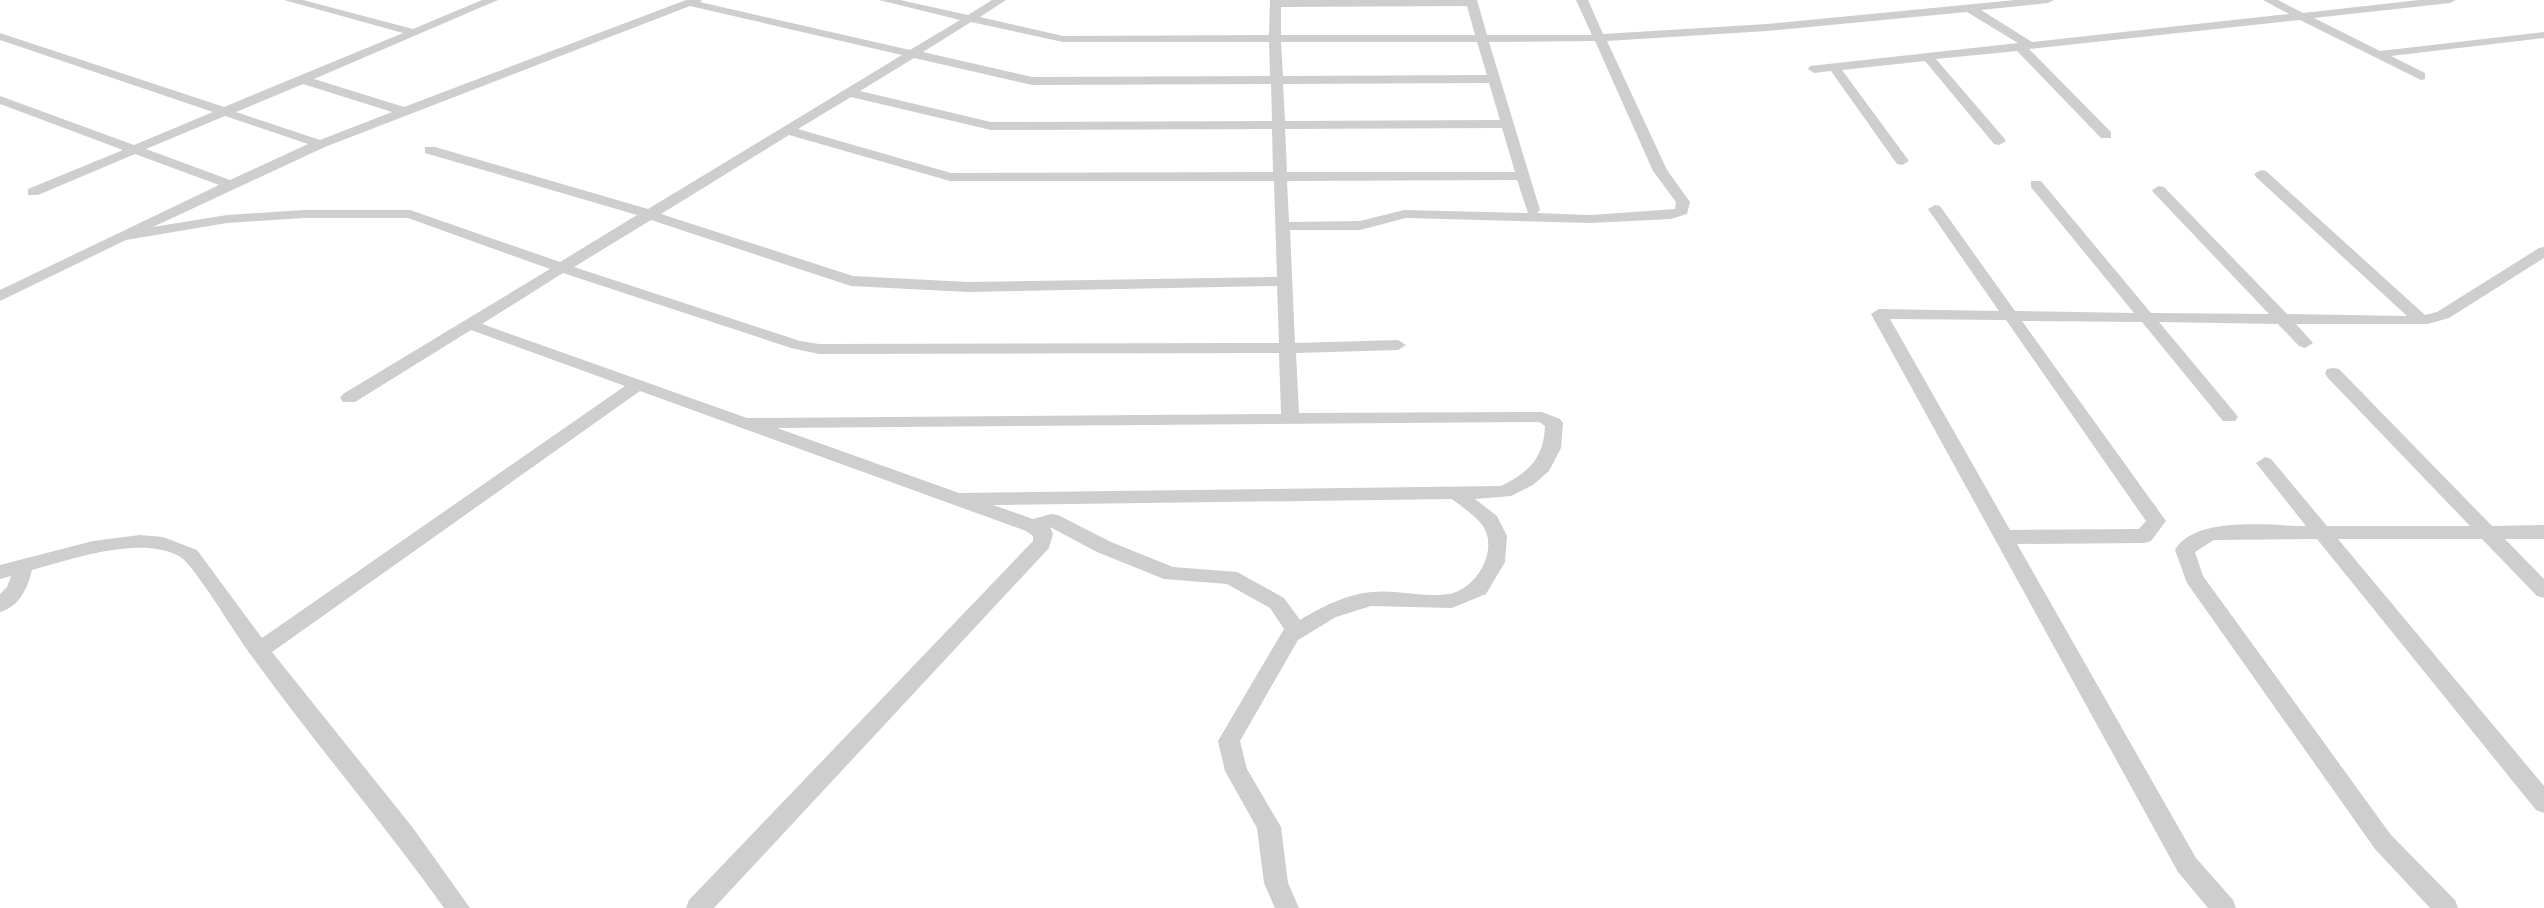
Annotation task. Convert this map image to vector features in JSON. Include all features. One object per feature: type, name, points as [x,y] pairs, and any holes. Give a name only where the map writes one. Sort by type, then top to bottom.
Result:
[{"type":"street","points":[[290,0],[412,32]]},
{"type":"street","points":[[33,192],[490,0]]},
{"type":"street","points":[[885,0],[1064,39],[1598,38],[1757,30],[2048,0]]},
{"type":"street","points":[[349,398],[1000,0]]},
{"type":"street","points":[[1282,226],[1372,225],[1404,214],[1590,219],[1671,215],[1682,211],[1683,202],[1660,171],[1582,0]]},
{"type":"street","points":[[2270,0],[2421,76]]},
{"type":"street","points":[[1814,69],[2450,0]]},
{"type":"street","points":[[0,296],[122,236],[320,144],[694,1],[1032,81],[1494,79]]},
{"type":"street","points":[[1290,418],[1275,39],[1276,2],[1472,2],[1533,210]]},
{"type":"street","points":[[1969,8],[2025,46],[2106,135]]},
{"type":"street","points":[[2381,54],[2544,35]]},
{"type":"street","points":[[0,36],[320,144]]},
{"type":"street","points":[[1928,57],[1999,141]]},
{"type":"street","points":[[1834,67],[1902,161]]},
{"type":"street","points":[[301,79],[403,111]]},
{"type":"street","points":[[847,92],[991,126],[1508,124]]},
{"type":"street","points":[[0,100],[231,185]]},
{"type":"street","points":[[786,130],[950,177],[1523,176]]},
{"type":"street","points":[[430,150],[648,214],[852,281],[968,287],[1285,280]]},
{"type":"street","points":[[2261,174],[2422,321]]},
{"type":"street","points":[[2036,184],[2229,417]]},
{"type":"street","points":[[2159,190],[2305,343]]},
{"type":"street","points":[[1935,210],[2156,521],[2144,536],[2004,537]]},
{"type":"street","points":[[122,236],[227,219],[304,214],[410,214],[560,267],[797,345],[819,349],[1287,348],[1398,345]]},
{"type":"street","points":[[2224,908],[2187,865],[1879,314],[2422,321],[2443,315],[2544,251]]},
{"type":"street","points":[[468,324],[1033,526],[1043,534],[1042,543],[698,908]]},
{"type":"street","points":[[2333,373],[2544,591]]},
{"type":"street","points":[[259,651],[639,384]]},
{"type":"street","points":[[746,423],[1542,417],[1554,423],[1555,442],[1540,471],[1522,484],[1504,492],[958,499]]},
{"type":"street","points":[[2265,463],[2544,802]]},
{"type":"street","points":[[1287,908],[1276,883],[1269,827],[1236,771],[1229,741],[1291,635],[1329,612],[1371,599],[1452,601],[1479,589],[1495,562],[1497,536],[1490,520],[1456,492]]},
{"type":"street","points":[[1033,526],[1051,520],[1104,548],[1172,574],[1230,577],[1278,603],[1297,632]]},
{"type":"street","points":[[2446,908],[2383,842],[2194,578],[2185,550],[2200,538],[2211,533],[2544,532]]},
{"type":"street","points":[[0,572],[104,545],[152,542],[189,552],[259,651],[421,855],[458,908]]},
{"type":"street","points":[[0,605],[15,591],[24,566]]}]
